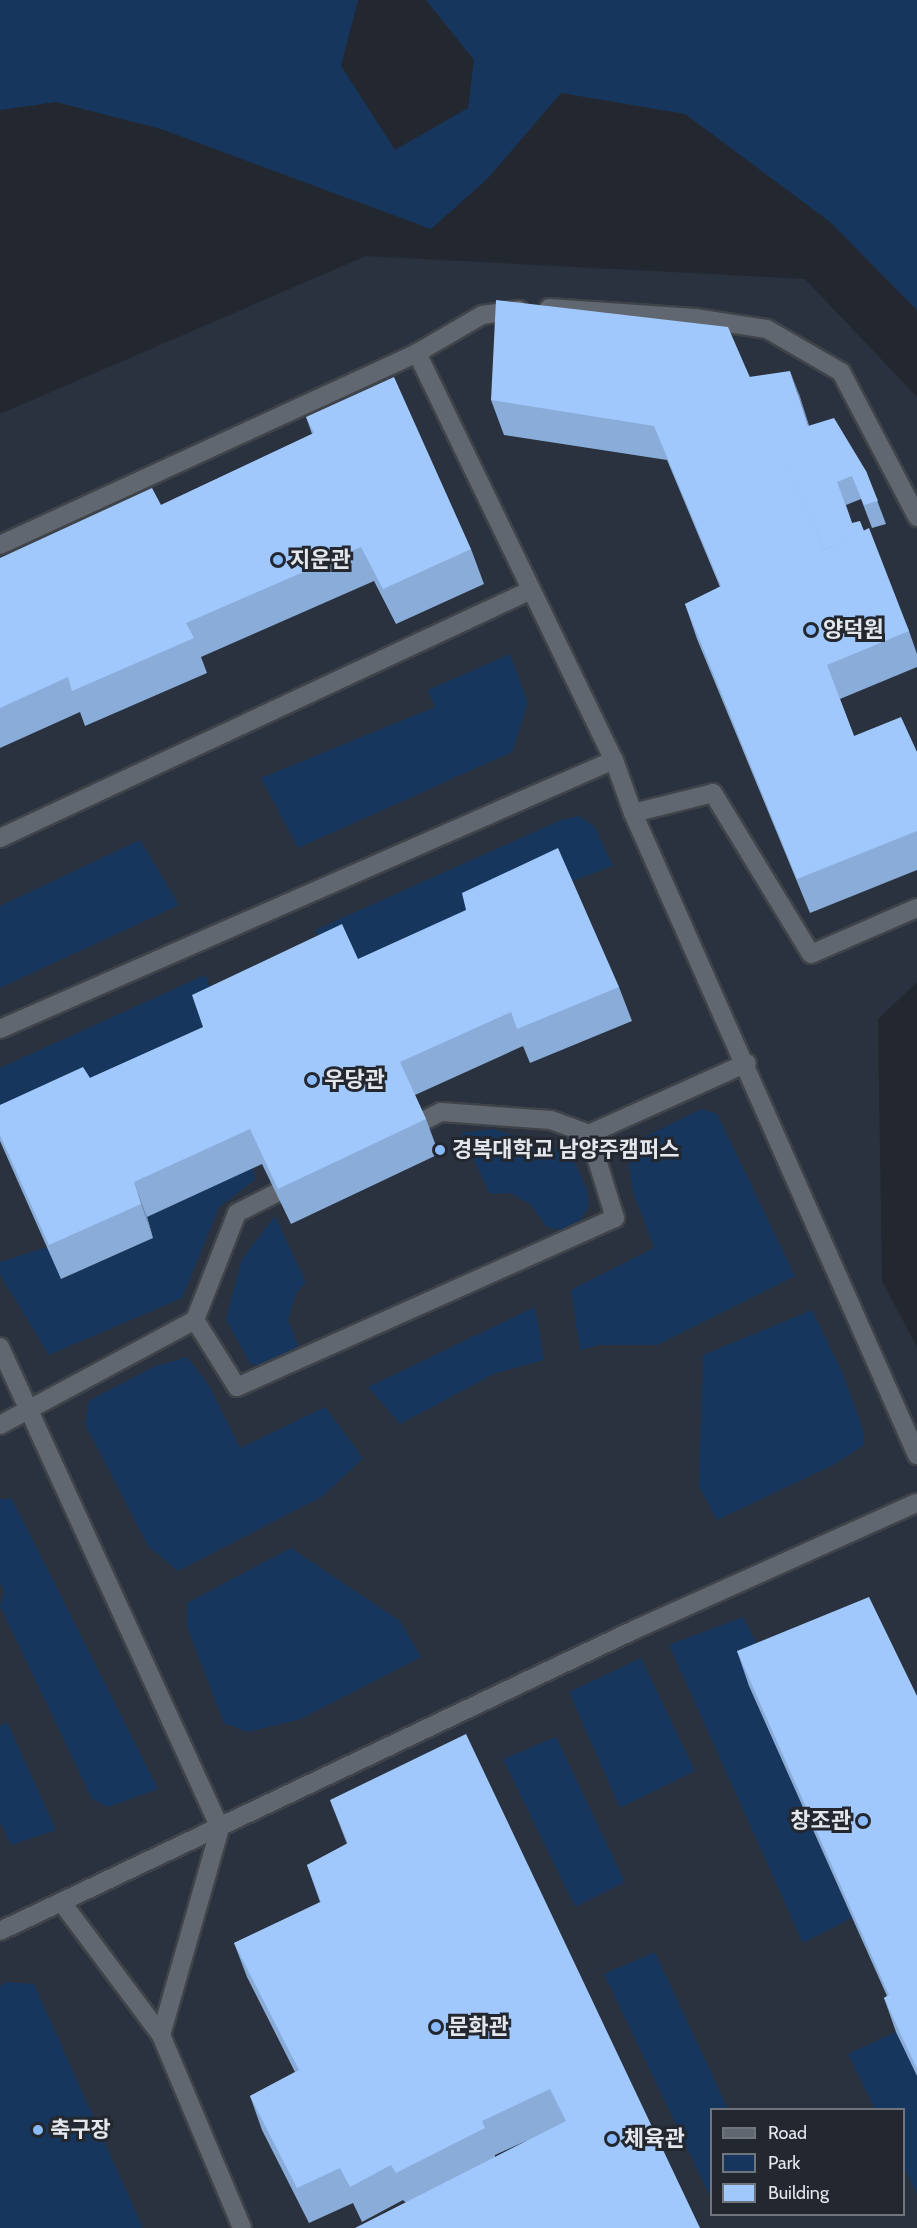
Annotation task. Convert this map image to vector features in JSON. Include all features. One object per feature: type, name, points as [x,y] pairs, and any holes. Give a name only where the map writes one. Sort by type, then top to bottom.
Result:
[{"type":"lane","points":[[0,545],[417,353],[482,315],[555,308],[695,318],[767,329],[841,372],[917,517]]},
{"type":"lane","points":[[417,353],[614,760],[633,813],[747,1063],[917,1455]]},
{"type":"lane","points":[[0,838],[531,590]]},
{"type":"lane","points":[[0,1029],[614,760]]},
{"type":"lane","points":[[633,813],[713,793],[811,954],[917,908]]},
{"type":"lane","points":[[387,1138],[441,1112],[550,1120],[590,1134],[747,1063]]},
{"type":"lane","points":[[195,1320],[237,1387],[615,1218],[590,1134]]},
{"type":"lane","points":[[0,1425],[195,1320],[237,1212],[312,1175]]},
{"type":"lane","points":[[0,1347],[220,1828],[161,2035]]},
{"type":"lane","points":[[0,1932],[63,1904],[636,1629],[917,1503]]},
{"type":"lane","points":[[63,1904],[161,2035],[242,2228]]},
{"type":"shaded area","name":"경복대학교 남양주캠퍼스","points":[[366,256],[805,279],[917,397],[917,982],[878,1019],[882,1281],[917,1347],[917,2228],[0,2228],[0,414]]},
{"type":"green space","points":[[0,0],[358,0],[341,66],[395,150],[468,108],[474,60],[426,0],[917,0],[917,310],[830,222],[685,114],[561,93],[488,178],[431,229],[161,129],[56,102],[0,110]]},
{"type":"green space","points":[[510,654],[528,703],[512,752],[298,848],[261,778],[435,707],[428,690]]},
{"type":"green space","points":[[579,816],[595,827],[613,866],[333,969],[315,930],[561,820]]},
{"type":"green space","points":[[140,840],[179,905],[0,988],[0,906]]},
{"type":"green space","points":[[205,975],[226,1020],[95,1102],[0,1143],[0,1068]]},
{"type":"green space","points":[[701,1109],[717,1114],[795,1276],[657,1345],[599,1345],[580,1350],[571,1290],[654,1248],[633,1192],[626,1146]]},
{"type":"green space","points":[[493,1129],[571,1154],[587,1190],[589,1205],[580,1221],[562,1230],[547,1227],[530,1204],[510,1193],[490,1194],[461,1133]]},
{"type":"green space","points":[[252,1168],[256,1179],[219,1207],[182,1298],[49,1355],[0,1275],[0,1262],[47,1247],[62,1279],[153,1238],[147,1217]]},
{"type":"green space","points":[[275,1216],[306,1282],[296,1293],[288,1320],[298,1345],[291,1359],[274,1367],[250,1364],[226,1319],[242,1259]]},
{"type":"green space","points":[[535,1307],[544,1360],[496,1373],[400,1424],[368,1387]]},
{"type":"green space","points":[[812,1310],[843,1374],[864,1433],[864,1445],[835,1464],[717,1520],[699,1486],[703,1355]]},
{"type":"green space","points":[[187,1357],[208,1384],[240,1448],[325,1407],[363,1458],[323,1496],[178,1571],[148,1546],[85,1424],[89,1401],[153,1367]]},
{"type":"green space","points":[[0,1499],[12,1499],[158,1789],[108,1807],[92,1799],[0,1606],[4,1592],[0,1582]]},
{"type":"green space","points":[[291,1548],[400,1621],[421,1657],[301,1719],[248,1732],[224,1723],[187,1627],[187,1603]]},
{"type":"green space","points":[[743,1617],[773,1676],[749,1686],[852,1918],[803,1943],[669,1645]]},
{"type":"green space","points":[[641,1658],[695,1771],[620,1808],[569,1692]]},
{"type":"green space","points":[[7,1722],[56,1830],[11,1845],[0,1822],[0,1726]]},
{"type":"green space","points":[[556,1737],[625,1882],[575,1907],[503,1759]]},
{"type":"green space","points":[[655,1952],[728,2108],[710,2108],[710,2196],[604,1974]]},
{"type":"green space","name":"축구장","points":[[7,1982],[34,1984],[143,2228],[0,2228],[0,1986]]},
{"type":"green space","points":[[896,2032],[917,2076],[917,2195],[905,2169],[905,2108],[875,2108],[848,2054]]},
{"type":"building","name":"양덕원","points":[[496,300],[728,327],[825,550],[869,528],[909,631],[827,665],[854,736],[901,717],[917,752],[917,831],[797,879],[685,604],[721,586],[654,426],[491,400]]},
{"type":"building","points":[[790,371],[808,426],[834,418],[866,471],[878,501],[864,505],[852,476],[837,482],[852,523],[860,521],[864,531],[825,550],[749,377]]},
{"type":"building","name":"지운관","points":[[394,377],[471,549],[383,589],[361,547],[186,623],[194,638],[72,691],[68,677],[0,708],[0,558],[152,488],[161,505],[314,433],[306,417]]},
{"type":"building","name":"우당관","points":[[558,848],[619,987],[517,1029],[511,1012],[400,1062],[426,1119],[278,1189],[250,1129],[134,1182],[141,1204],[49,1245],[0,1135],[0,1105],[83,1067],[90,1078],[203,1027],[192,995],[342,924],[358,959],[466,910],[462,893]]},
{"type":"building","name":"창조관","points":[[869,1597],[917,1696],[917,2069],[884,1998],[889,1995],[737,1651]]},
{"type":"building","name":"문화관","points":[[466,1734],[700,2228],[355,2228],[566,2121],[550,2089],[482,2121],[485,2128],[396,2173],[391,2165],[350,2187],[340,2168],[297,2188],[250,2096],[299,2070],[234,1943],[321,1902],[307,1865],[348,1843],[330,1800]]},
{"type":"place","name":"지운관","points":[[278,560]]},
{"type":"place","name":"양덕원","points":[[811,630]]},
{"type":"place","name":"우당관","points":[[312,1080]]},
{"type":"place","name":"경복대학교 남양주캠퍼스","points":[[440,1150]]},
{"type":"place","name":"창조관","points":[[863,1821]]},
{"type":"place","name":"문화관","points":[[436,2027]]},
{"type":"place","name":"축구장","points":[[38,2130]]},
{"type":"place","name":"체육관","points":[[612,2139]]}]
